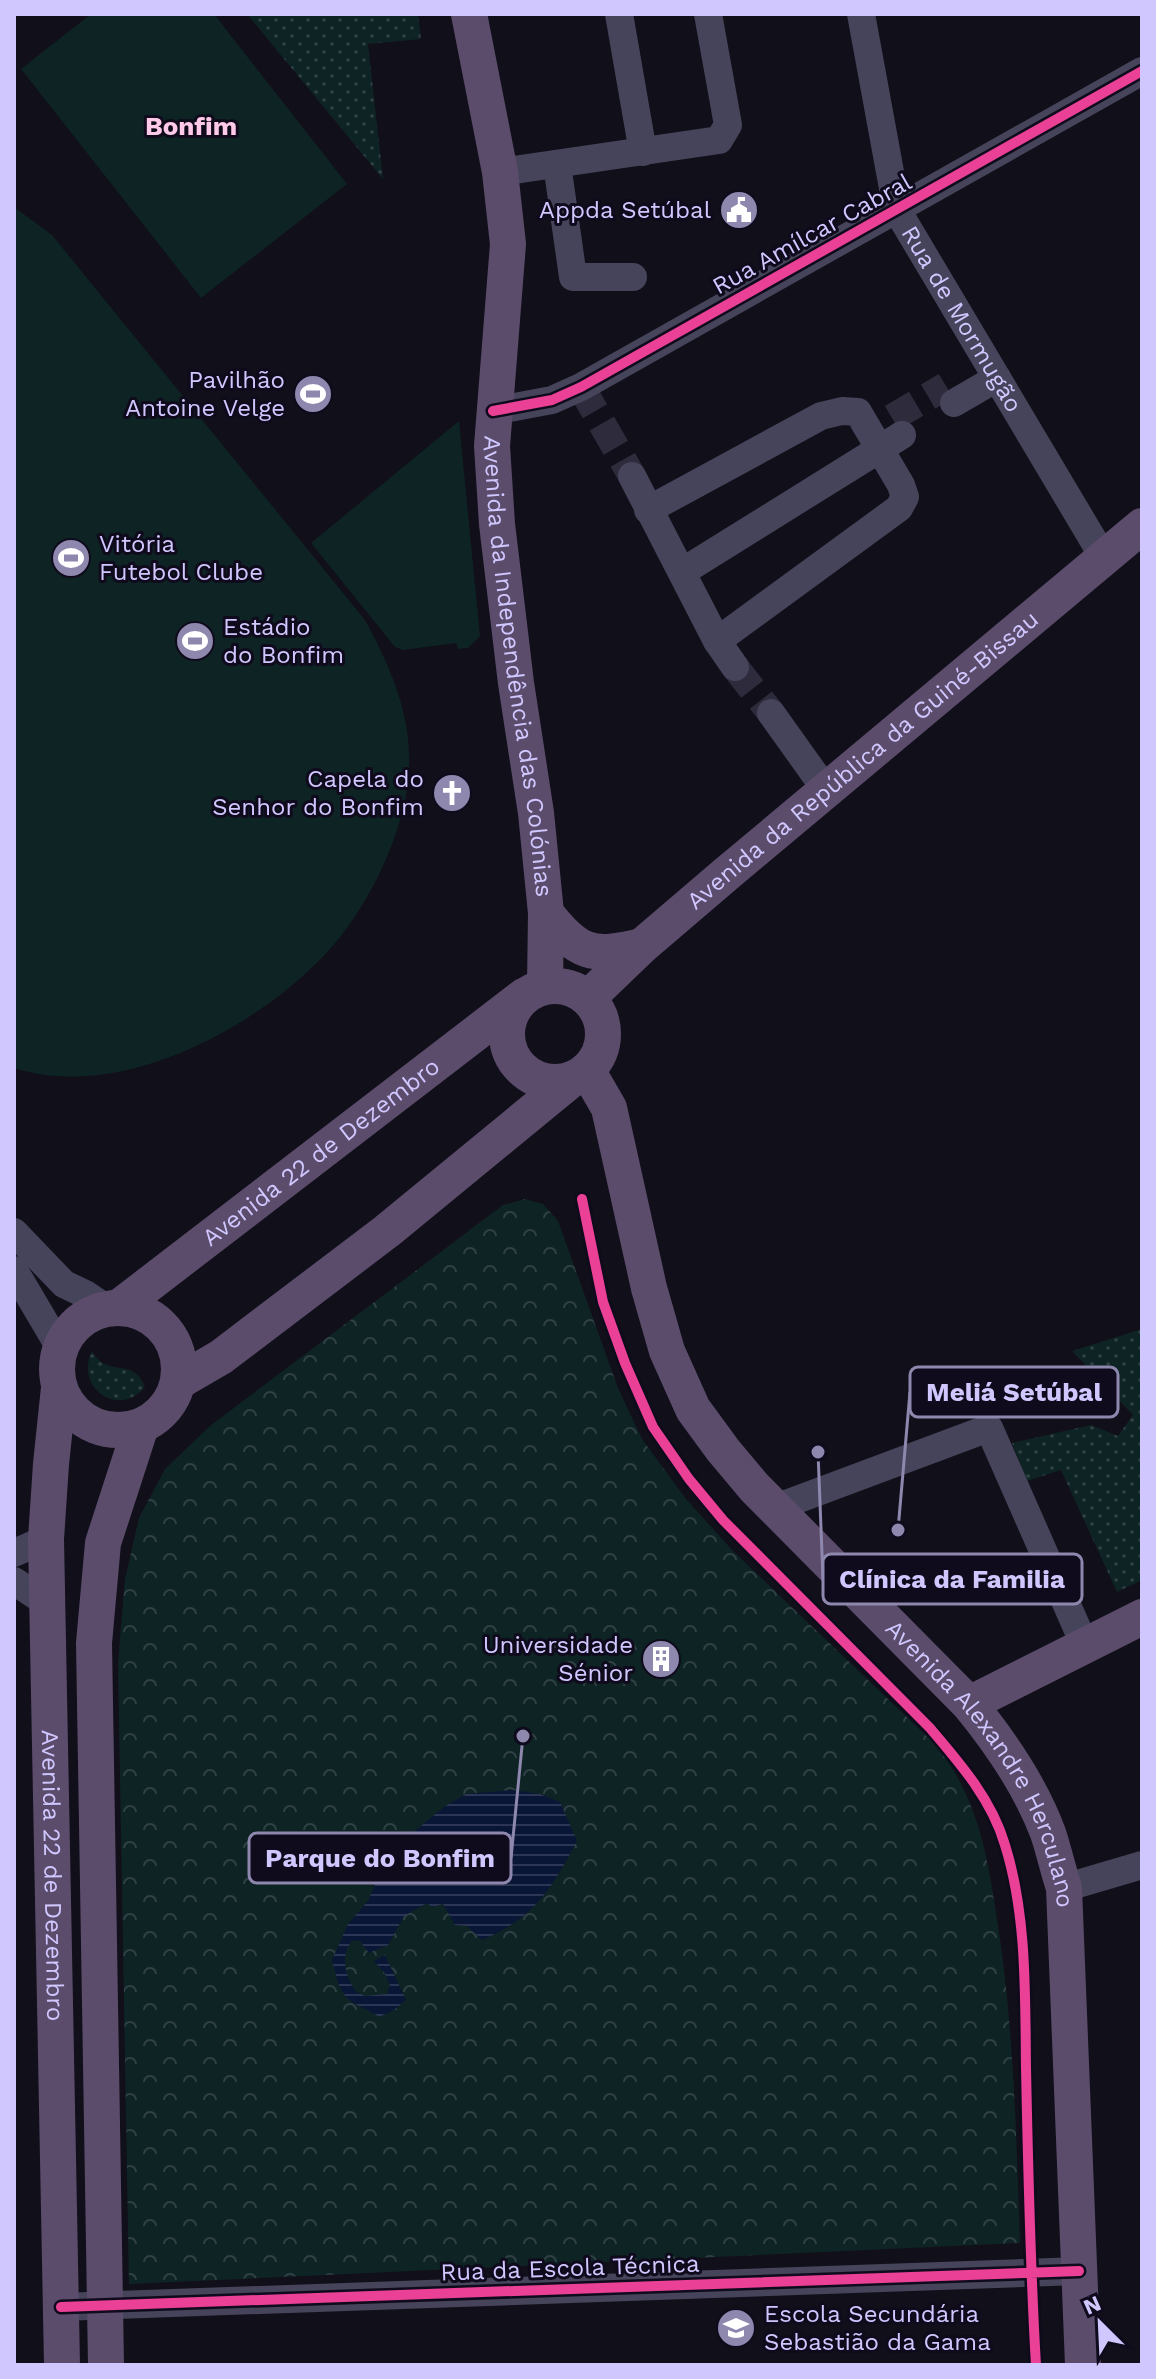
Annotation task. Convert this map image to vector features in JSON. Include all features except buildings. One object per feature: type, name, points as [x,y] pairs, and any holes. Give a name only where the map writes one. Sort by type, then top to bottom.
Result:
[{"type":"main road","name":"Avenida da Independência das Colónias","points":[[469,14],[500,172],[508,244],[492,446],[497,524],[536,813],[546,913],[534,991]]},
{"type":"main road","name":"Avenida da República da Guiné-Bissau","points":[[589,997],[642,946],[1142,526]]},
{"type":"main road","points":[[470,1036],[504,997],[546,913],[576,945],[595,953],[642,946]]},
{"type":"main road","points":[[178,1382],[221,1357],[387,1231],[580,1075],[600,1054],[604,1034],[600,1014],[589,997],[568,986],[534,991],[512,1011],[506,1030],[509,1049],[518,1066],[534,1078],[553,1082],[580,1075]]},
{"type":"main road","name":"Avenida 22 de Dezembro","points":[[112,1308],[233,1222],[470,1036],[534,991]]},
{"type":"main road","name":"Avenida Alexandre Herculano","points":[[580,1075],[609,1108],[649,1288],[667,1351],[693,1409],[723,1450],[775,1508],[969,1704],[999,1742],[1024,1783],[1048,1833],[1064,1888],[1083,2365]]},
{"type":"main road","points":[[531,1115],[570,1105],[586,1108],[605,1118],[619,1150]]},
{"type":"main road","points":[[112,1308],[146,1314],[163,1326],[174,1343],[179,1362],[178,1382],[171,1400],[158,1415],[141,1426],[121,1430],[83,1420],[69,1406],[59,1388],[56,1368],[60,1348],[71,1330],[86,1316],[112,1308]]},
{"type":"main road","name":"Avenida 22 de Dezembro","points":[[59,1388],[51,1464],[30,1546],[47,1603],[62,2365]]},
{"type":"main road","name":"Avenida 22 de Dezembro","points":[[106,2365],[94,1643],[103,1543],[141,1426]]},
{"type":"main road","points":[[969,1704],[1142,1617]]},
{"type":"street","points":[[619,14],[643,152]]},
{"type":"street","points":[[500,172],[719,140],[728,125],[708,14]]},
{"type":"street","name":"Rua de Mormugão","points":[[861,14],[897,210],[1104,558]]},
{"type":"street","name":"Rua Amílcar Cabral","points":[[493,411],[552,400],[581,387],[1142,71]]},
{"type":"street","points":[[557,164],[573,277],[633,277]]},
{"type":"street","points":[[950,394],[992,369]]},
{"type":"street","points":[[648,510],[821,416],[842,411],[858,412],[885,433],[905,497],[899,508],[717,641]]},
{"type":"street","points":[[682,572],[885,433]]},
{"type":"street","points":[[632,476],[717,641],[735,667]]},
{"type":"street","points":[[771,713],[826,790]]},
{"type":"street","points":[[14,1232],[64,1284],[112,1308]]},
{"type":"street","points":[[14,1270],[60,1348]]},
{"type":"street","points":[[775,1508],[989,1428],[1085,1646]]},
{"type":"street","points":[[14,1581],[47,1603]]},
{"type":"street","points":[[1064,1888],[1142,1865]]},
{"type":"street","name":"Rua da Escola Técnica","points":[[61,2307],[1079,2271]]},
{"type":"green space","points":[[91,14],[214,14],[347,184],[201,298],[21,69]]},
{"type":"green space","points":[[247,14],[418,14],[421,39],[368,44],[383,179]]},
{"type":"green space","name":"Estádio do Bonfim","points":[[14,207],[52,235],[365,620],[398,692],[407,729],[407,791],[395,835],[366,899],[341,936],[312,968],[277,998],[237,1025],[193,1047],[148,1064],[102,1075],[57,1076],[14,1068]]},
{"type":"green space","points":[[459,421],[480,636],[468,648],[458,649],[456,643],[403,650],[395,647],[311,543]]},
{"type":"green space","points":[[525,1199],[543,1204],[558,1221],[618,1388],[642,1439],[686,1499],[733,1551],[934,1743],[964,1789],[987,1859],[1002,1954],[1013,2077],[1020,2243],[129,2284],[118,1663],[125,1579],[139,1518],[165,1469],[210,1426],[503,1205]]},
{"type":"green space","points":[[1142,1329],[1142,1580],[1117,1592],[1061,1470],[1027,1481],[1012,1443],[1091,1425],[1118,1436],[1133,1415],[1072,1351]]},
{"type":"green space","points":[[92,1351],[105,1364],[134,1372],[145,1387],[135,1396],[123,1400],[102,1394],[89,1376],[88,1364]]},
{"type":"water","points":[[512,1790],[540,1794],[560,1802],[577,1841],[549,1888],[528,1912],[482,1940],[467,1926],[455,1925],[443,1904],[432,1907],[427,1903],[404,1916],[388,1945],[369,1953],[359,1940],[352,1941],[345,1960],[355,1991],[365,1996],[387,1994],[390,1985],[374,1961],[385,1955],[406,2000],[379,2017],[351,2001],[340,1988],[332,1960],[348,1924],[368,1901],[384,1864],[415,1831],[466,1794]]},
{"type":"tunnel","points":[[892,418],[946,386]]},
{"type":"tunnel","points":[[581,387],[632,476]]},
{"type":"tunnel","points":[[735,667],[771,713]]},
{"type":"cycle path","points":[[493,411],[552,400],[581,387],[1142,71]]},
{"type":"cycle path","points":[[582,1199],[603,1302],[653,1427],[689,1479],[723,1520],[930,1728],[974,1783],[999,1828],[1012,1872],[1023,1955],[1036,2365]]},
{"type":"cycle path","points":[[61,2307],[1079,2271]]},
{"type":"place","name":"Appda Setúbal","points":[[739,210]]},
{"type":"place","name":"Pavilhão Antoine Velge","points":[[313,394]]},
{"type":"place","name":"Vitória Futebol Clube","points":[[71,558]]},
{"type":"place","name":"Estádio do Bonfim","points":[[195,641]]},
{"type":"place","name":"Capela do Senhor do Bonfim","points":[[452,793]]},
{"type":"place","name":"Clínica da Familia","points":[[818,1452]]},
{"type":"place","name":"Meliá Setúbal","points":[[898,1530]]},
{"type":"place","name":"Universidade Sénior","points":[[661,1659]]},
{"type":"place","name":"Parque do Bonfim","points":[[523,1736]]},
{"type":"place","name":"Escola Secundária Sebastião da Gama","points":[[736,2328]]},
{"type":"district","name":"Bonfim","points":[[191,126]]}]
